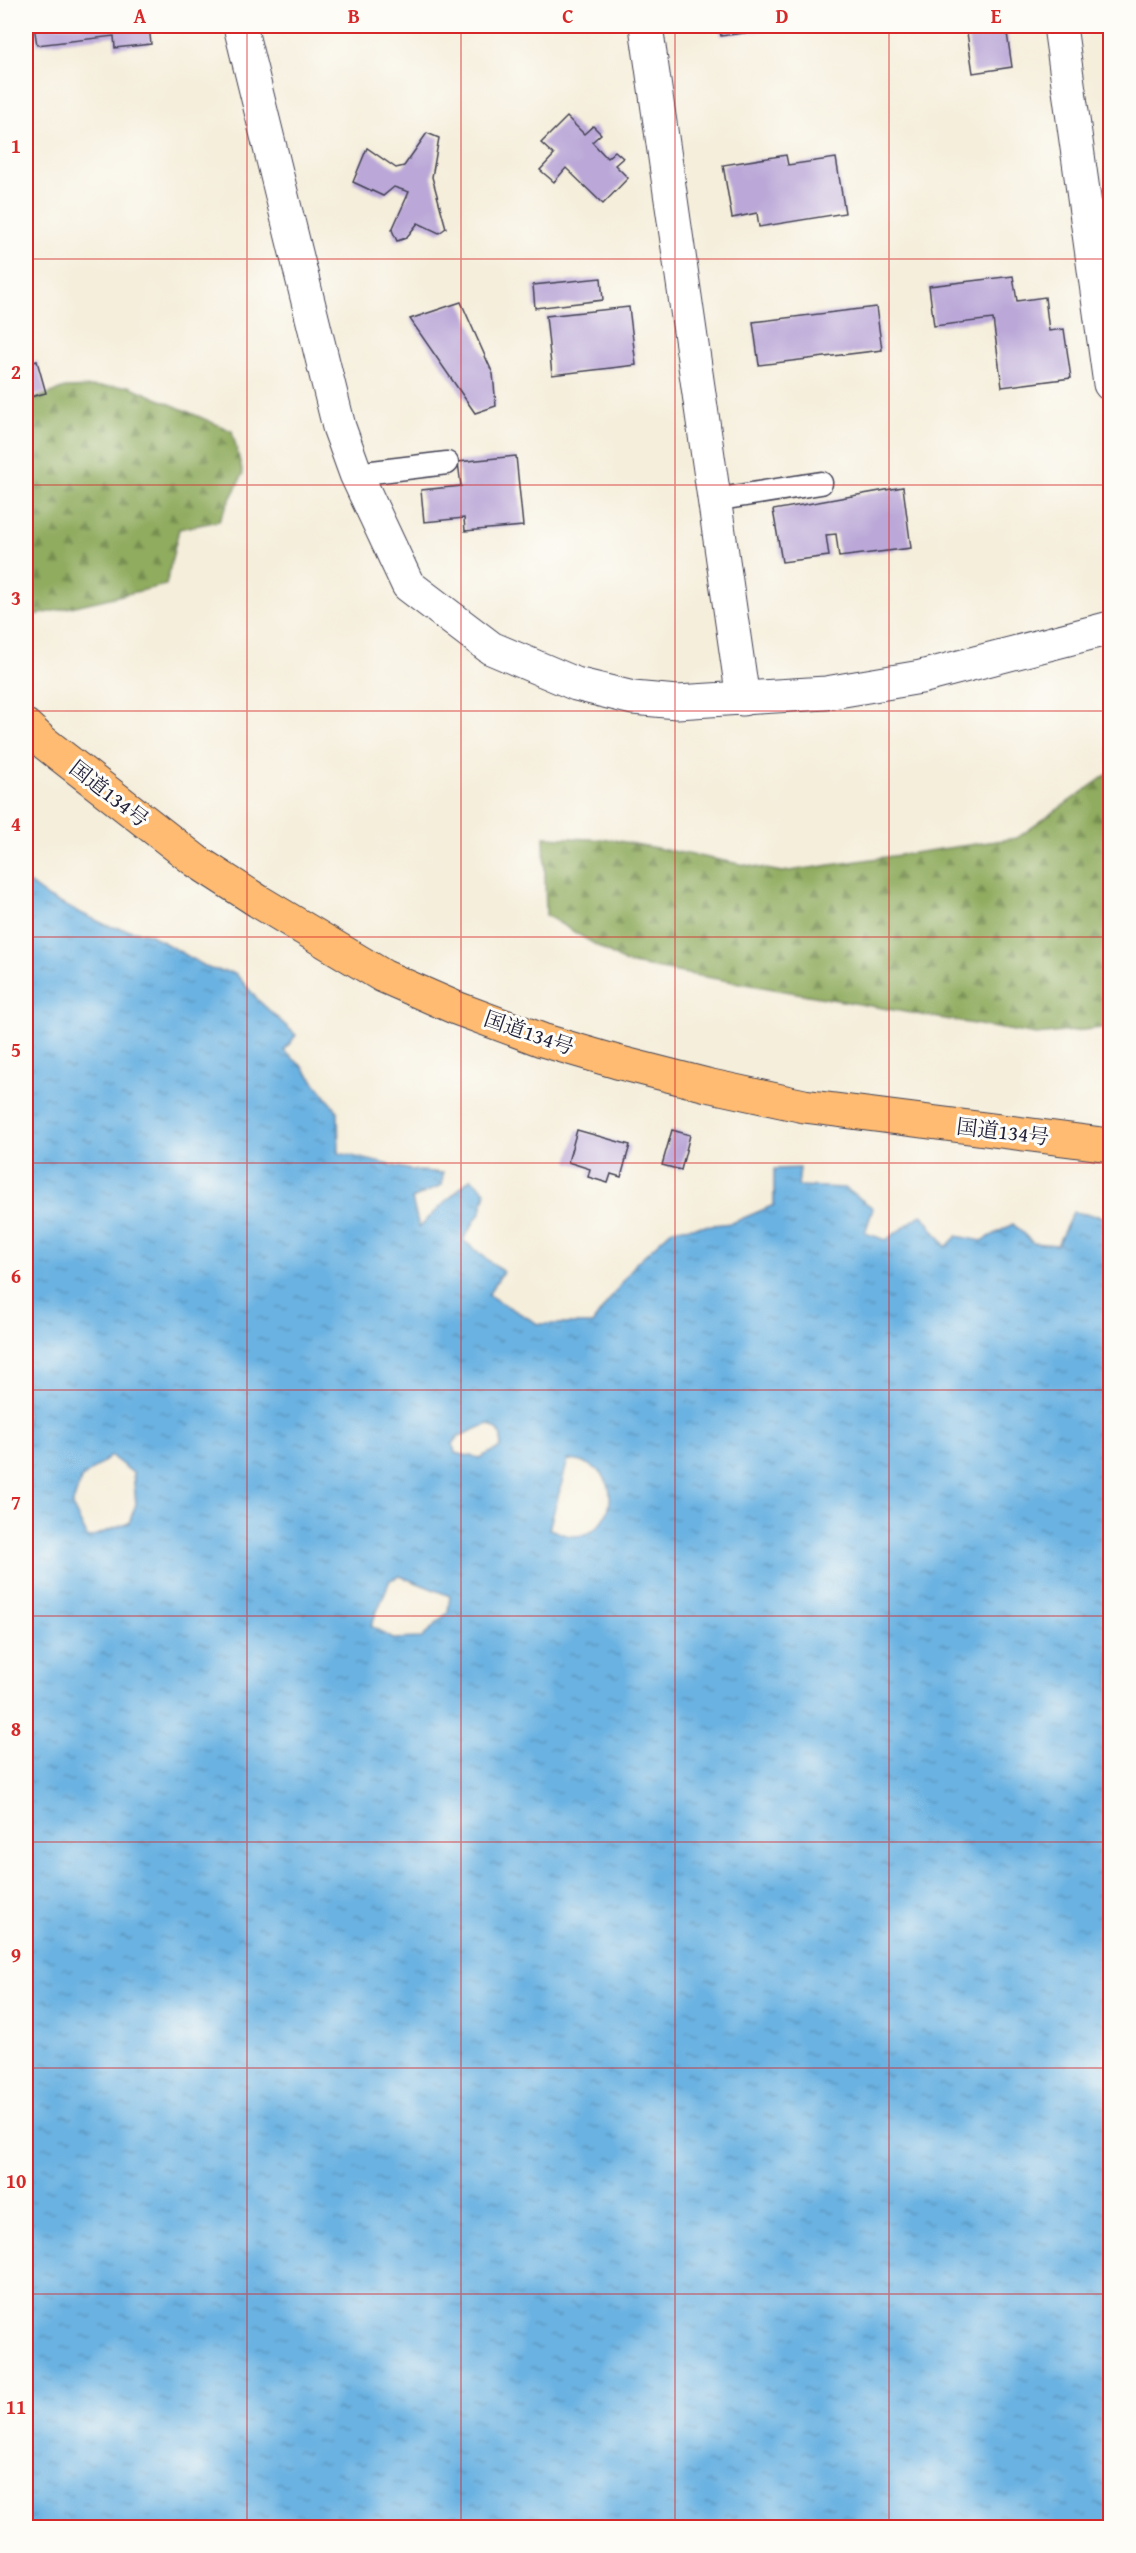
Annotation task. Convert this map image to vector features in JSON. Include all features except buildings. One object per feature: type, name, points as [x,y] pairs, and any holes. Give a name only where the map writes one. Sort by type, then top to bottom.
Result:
[{"type":"highway","name":"国道134号","points":[[26,726],[196,861],[302,930],[383,976],[456,1008],[542,1040],[617,1062],[783,1102],[1110,1145]]},
{"type":"street","points":[[240,26],[339,427],[356,474],[408,585],[491,648],[576,684],[633,698],[677,702],[826,693],[921,677],[1110,628]]},
{"type":"street","points":[[646,26],[743,699]]},
{"type":"street","points":[[1060,26],[1110,384]]},
{"type":"lane","points":[[356,474],[447,463]]},
{"type":"lane","points":[[714,500],[821,483]]},
{"type":"green space","points":[[129,386],[232,431],[243,474],[219,521],[179,529],[166,585],[37,615],[26,605],[26,402],[65,388]]},
{"type":"green space","points":[[1110,662],[1110,1027],[1036,1035],[626,963],[546,915],[544,837],[614,840],[782,872],[1017,838],[1109,773]]},
{"type":"water","points":[[26,881],[49,898],[108,926],[149,934],[210,969],[235,973],[259,1001],[296,1035],[284,1051],[302,1066],[338,1112],[339,1153],[411,1170],[443,1173],[442,1185],[412,1199],[419,1227],[471,1178],[486,1192],[481,1211],[463,1240],[503,1272],[488,1295],[538,1324],[592,1324],[637,1262],[673,1229],[732,1223],[774,1205],[774,1169],[800,1168],[798,1186],[845,1188],[873,1208],[865,1233],[886,1240],[922,1214],[946,1247],[957,1236],[982,1241],[1013,1224],[1033,1243],[1057,1245],[1073,1212],[1110,1218],[1110,2527],[26,2527]],"holes":[[[488,1424],[500,1433],[500,1448],[479,1458],[455,1453],[453,1445],[457,1437]],[[111,1456],[133,1473],[136,1504],[129,1523],[88,1538],[72,1506],[81,1479]],[[568,1460],[588,1465],[602,1474],[609,1487],[610,1501],[606,1514],[598,1526],[586,1534],[571,1536],[549,1529]],[[400,1576],[450,1596],[448,1612],[422,1638],[393,1639],[371,1626],[390,1580]]]}]
